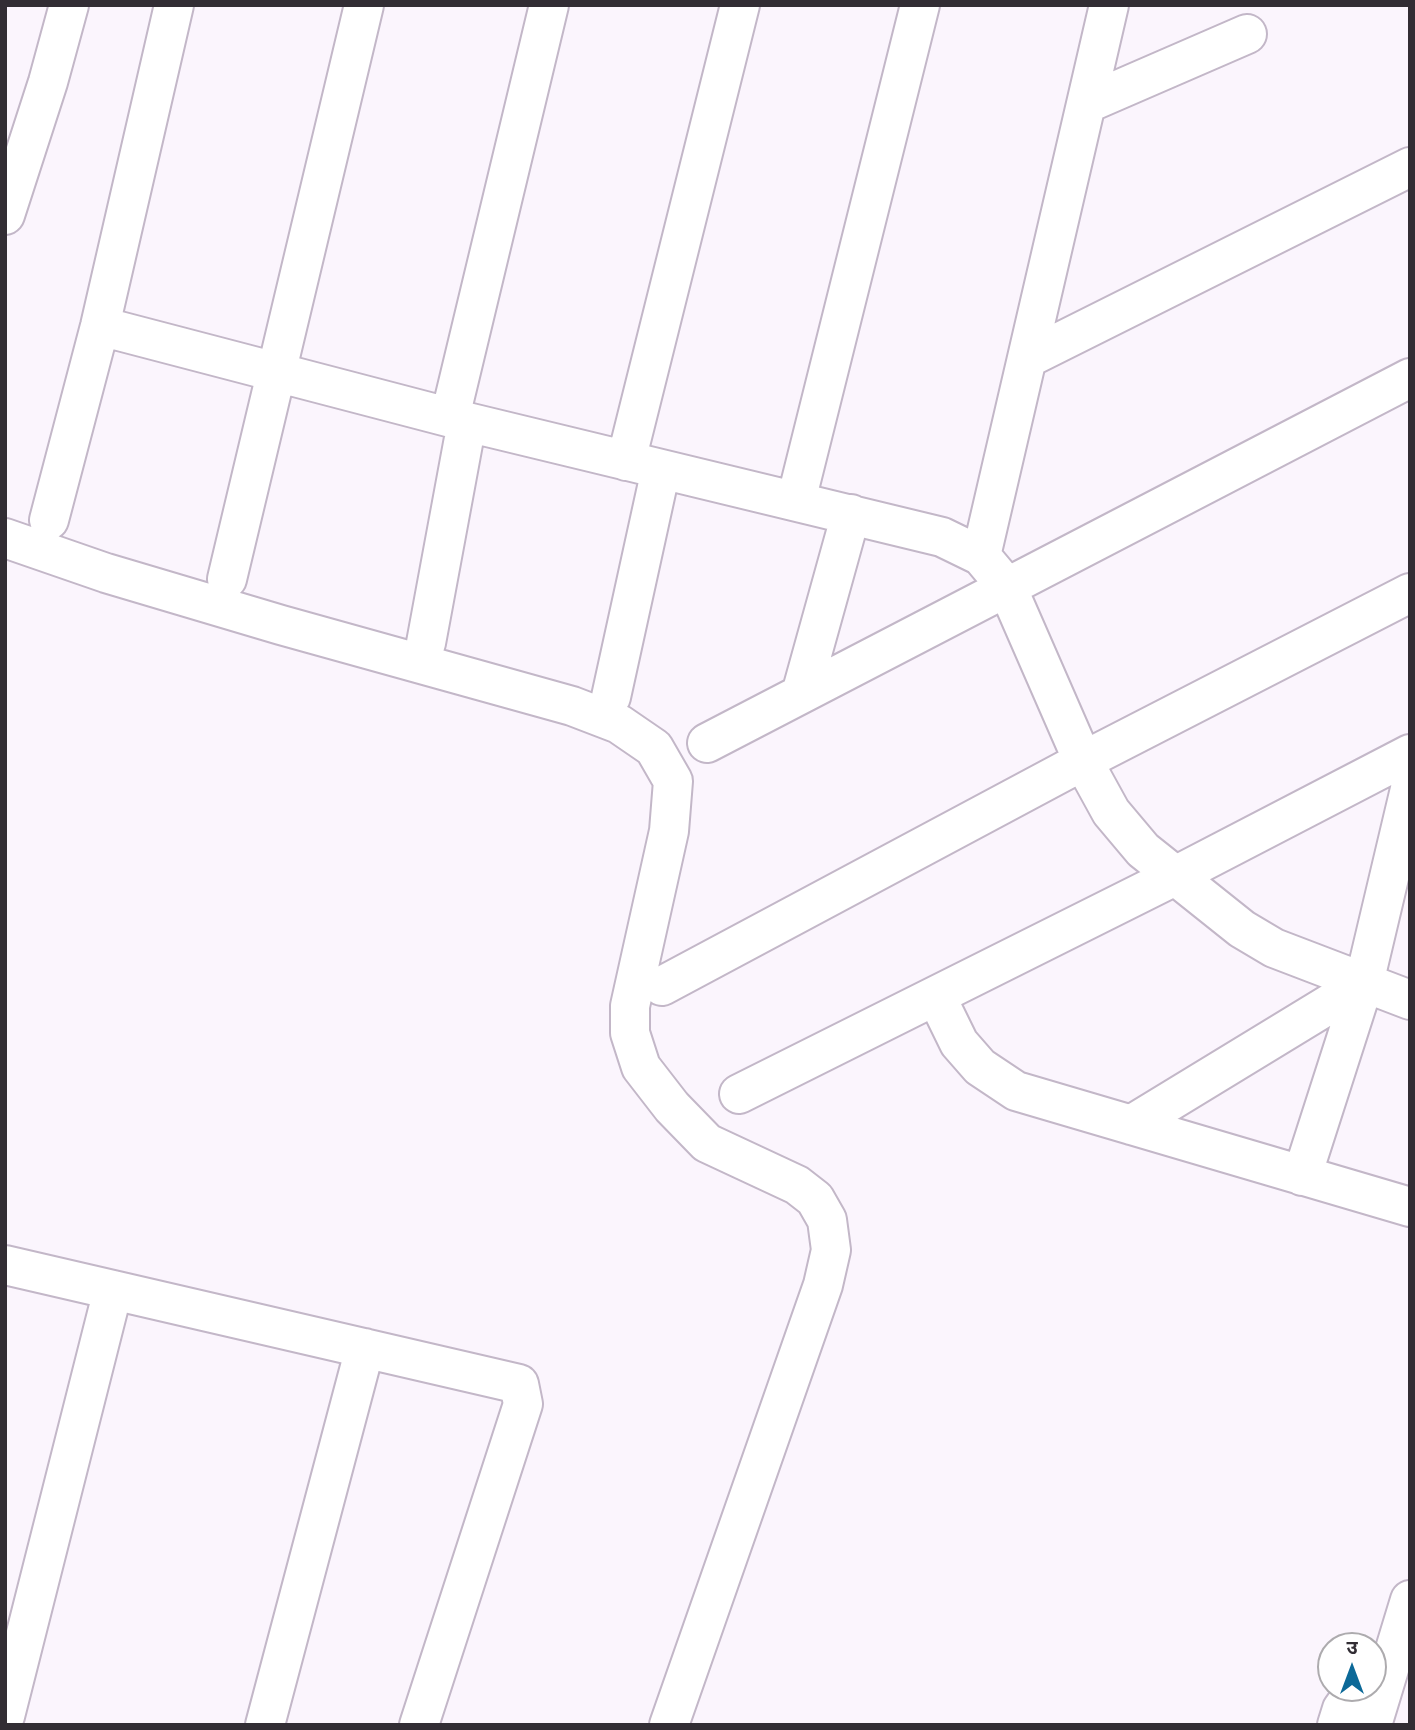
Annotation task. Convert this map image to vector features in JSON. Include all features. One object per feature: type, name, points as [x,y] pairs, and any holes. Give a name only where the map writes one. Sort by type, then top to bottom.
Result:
[{"type":"street","points":[[5,215],[48,82],[69,5]]},
{"type":"street","points":[[49,520],[100,326],[174,5]]},
{"type":"street","points":[[228,579],[364,5]]},
{"type":"street","points":[[426,643],[458,419],[549,5]]},
{"type":"street","points":[[611,697],[643,465],[740,5]]},
{"type":"street","points":[[796,501],[920,5]]},
{"type":"street","points":[[981,556],[1109,5]]},
{"type":"street","points":[[1088,103],[1247,34]]},
{"type":"street","points":[[1027,358],[1410,167]]},
{"type":"street","points":[[100,326],[458,419],[942,537],[981,556],[1007,587],[1083,761],[1111,812],[1143,850],[1242,929],[1274,948],[1410,1000]]},
{"type":"street","points":[[707,743],[1410,379]]},
{"type":"street","points":[[800,694],[850,514]]},
{"type":"street","points":[[5,538],[106,573],[281,625],[572,706],[619,724],[654,748],[673,781],[669,831],[630,1006],[630,1033],[641,1067],[672,1107],[707,1143],[797,1185],[815,1199],[827,1220],[831,1250],[823,1285],[669,1725]]},
{"type":"street","points":[[663,986],[1083,761],[1410,593]]},
{"type":"street","points":[[739,1094],[1175,876],[1410,754]]},
{"type":"street","points":[[1302,1176],[1364,983],[1410,789]]},
{"type":"street","points":[[1131,1125],[1364,983]]},
{"type":"street","points":[[936,996],[959,1043],[980,1067],[1016,1091],[1410,1208]]},
{"type":"street","points":[[5,1265],[519,1384],[523,1404],[419,1725]]},
{"type":"street","points":[[5,1716],[113,1290]]},
{"type":"street","points":[[265,1725],[365,1348]]},
{"type":"street","points":[[1387,1671],[1410,1600]]},
{"type":"street","points":[[1337,1725],[1347,1702]]},
{"type":"street","points":[[1372,1725],[1378,1702]]}]
